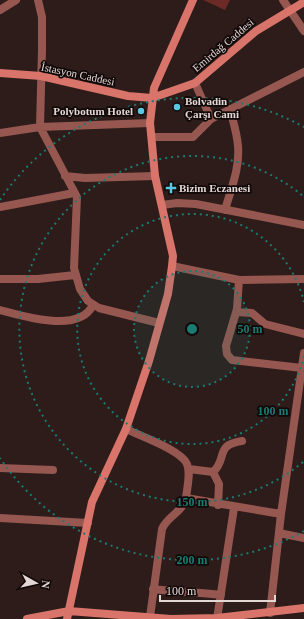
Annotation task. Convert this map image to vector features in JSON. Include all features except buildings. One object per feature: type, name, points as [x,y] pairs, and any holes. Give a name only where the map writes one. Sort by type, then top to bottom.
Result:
[{"type":"street","points":[[0,10],[16,0]]},
{"type":"street","points":[[38,0],[42,17],[40,127],[77,197],[75,276],[82,294],[92,305],[159,323]]},
{"type":"street","points":[[68,615],[92,502],[126,429],[149,362],[168,294],[173,256],[155,176],[150,123],[152,98],[154,88],[193,0]]},
{"type":"street","points":[[283,0],[297,4],[304,31]]},
{"type":"street","name":"Emirdağ Caddesi","points":[[152,98],[194,83],[256,31],[297,4]]},
{"type":"street","points":[[152,137],[193,137],[211,119],[304,72]]},
{"type":"street","name":"İstasyon Caddesi","points":[[0,73],[41,76],[128,96],[152,98]]},
{"type":"street","points":[[194,83],[211,119]]},
{"type":"street","points":[[225,210],[236,171],[238,155],[237,140],[230,109]]},
{"type":"street","points":[[0,133],[40,127],[150,123]]},
{"type":"street","points":[[65,176],[85,178],[155,176]]},
{"type":"street","points":[[0,206],[74,193]]},
{"type":"street","points":[[162,205],[187,203],[304,225]]},
{"type":"street","points":[[172,266],[239,280],[304,279]]},
{"type":"street","points":[[0,279],[38,279],[75,276]]},
{"type":"street","points":[[239,280],[237,312],[226,346],[227,354],[232,360],[302,368]]},
{"type":"street","points":[[0,310],[40,320],[54,321],[82,316],[88,312],[92,305]]},
{"type":"street","points":[[237,312],[252,313],[265,324],[304,334]]},
{"type":"street","points":[[270,613],[279,533],[300,406],[304,353]]},
{"type":"street","points":[[126,429],[181,456],[189,469],[186,498],[181,509],[167,520],[162,529],[150,617]]},
{"type":"street","points":[[189,469],[209,473],[213,472],[217,468],[226,446],[229,443],[242,441]]},
{"type":"street","points":[[0,468],[53,470]]},
{"type":"street","points":[[213,472],[219,484],[218,505]]},
{"type":"street","points":[[186,498],[234,508],[282,514]]},
{"type":"street","points":[[217,618],[234,508]]},
{"type":"street","points":[[0,518],[88,523]]},
{"type":"street","points":[[279,533],[304,538]]},
{"type":"street","points":[[153,589],[221,595]]},
{"type":"street","points":[[27,619],[68,615],[171,619],[217,618],[304,608]]},
{"type":"shaded area","points":[[203,0],[230,0],[225,10]]},
{"type":"place","name":"Bolvadin Çarşı Cami","points":[[177,107]]},
{"type":"place","name":"Polybotum Hotel","points":[[141,111]]},
{"type":"place","name":"Bizim Eczanesi","points":[[171,188]]}]
